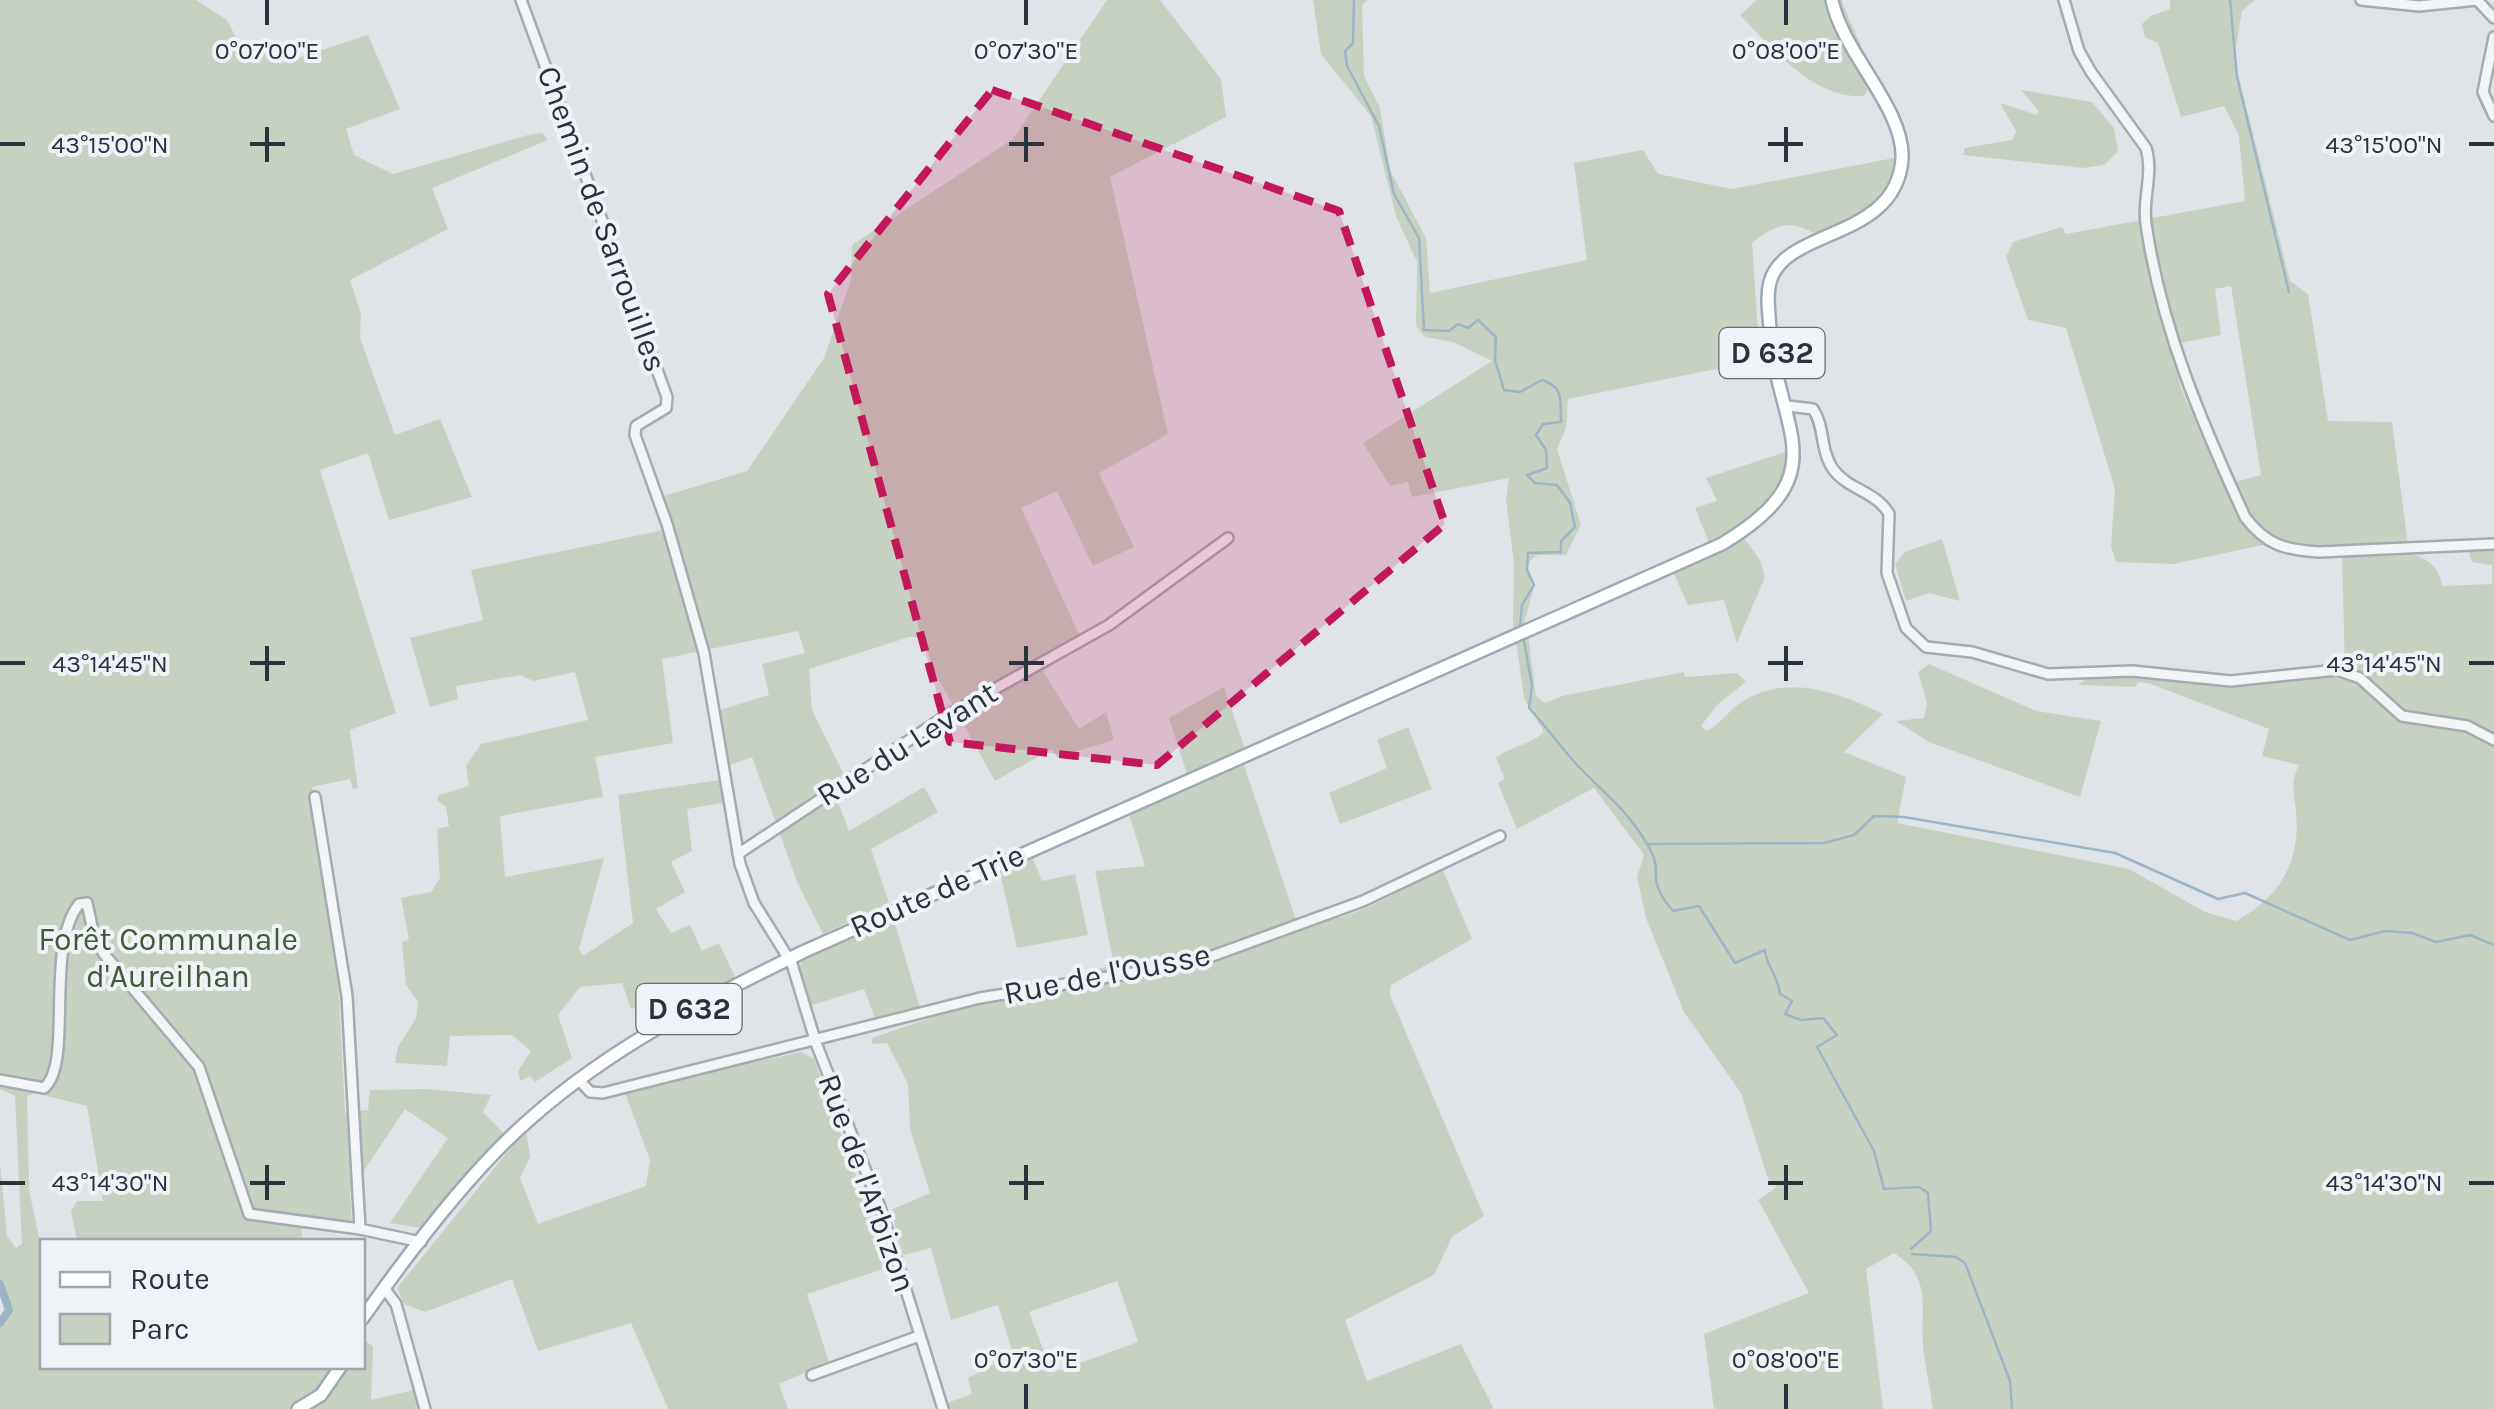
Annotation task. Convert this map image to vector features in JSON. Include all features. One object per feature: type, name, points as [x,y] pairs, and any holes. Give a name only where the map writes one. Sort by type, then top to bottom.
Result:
[{"type":"main road","name":"D 632","points":[[1788,406],[1772,360],[1771,280],[1791,252],[1862,220],[1898,177],[1902,159],[1894,124],[1846,40],[1832,0]]},
{"type":"main road","name":"Route de Trie","points":[[421,1242],[527,1121],[580,1080],[682,1012],[790,958],[1722,544],[1751,526],[1782,494],[1792,472],[1794,431],[1788,406]]},
{"type":"main road","name":"D 632","points":[[365,1316],[421,1242]]},
{"type":"main road","points":[[298,1409],[320,1395],[339,1369]]},
{"type":"street","name":"Chemin de Sarrouilles","points":[[521,0],[668,397],[666,408],[636,426],[635,436],[667,524],[704,653]]},
{"type":"street","points":[[2064,0],[2079,51],[2146,148],[2150,162],[2145,221],[2181,370],[2245,517],[2259,536],[2290,550],[2319,552],[2494,544]]},
{"type":"street","points":[[2361,0],[2420,6],[2477,0],[2494,18]]},
{"type":"street","points":[[2494,37],[2483,92],[2494,116]]},
{"type":"street","points":[[1788,406],[1813,408],[1826,455],[1836,474],[1884,504],[1890,526],[1886,572],[1896,606],[1916,641],[1926,648],[1972,652],[2048,674],[2132,671],[2231,681],[2337,670],[2360,678],[2402,716],[2467,726],[2494,740]]},
{"type":"street","name":"Rue du Levant","points":[[738,854],[941,719],[1122,616],[1228,538]]},
{"type":"street","name":"Rue de l'Arbizon","points":[[704,653],[738,854],[754,903],[790,958],[816,1043],[881,1210],[942,1409]]},
{"type":"street","points":[[315,796],[347,996],[360,1228]]},
{"type":"street","name":"Rue de l'Ousse","points":[[580,1080],[590,1092],[603,1093],[816,1043],[980,998],[1193,962],[1362,901],[1500,836]]},
{"type":"street","points":[[0,1080],[44,1088],[56,1072],[60,965],[68,923],[79,904],[87,903],[94,936],[104,954],[199,1067],[248,1214],[360,1228],[421,1242]]},
{"type":"street","points":[[384,1288],[396,1304],[425,1409]]},
{"type":"street","points":[[812,1375],[919,1336]]},
{"type":"highlighted area","points":[[992,90],[1339,211],[1445,524],[1157,765],[950,742],[828,294]]},
{"type":"green space","name":"Forêt Communale d'Aureilhan","points":[[0,0],[196,0],[227,20],[238,41],[273,42],[279,64],[368,35],[400,109],[346,129],[354,155],[393,174],[528,135],[542,133],[548,140],[432,188],[448,229],[350,280],[361,314],[360,338],[395,435],[440,419],[472,497],[389,520],[368,453],[320,470],[396,713],[350,730],[358,788],[353,789],[350,779],[312,787],[336,939],[345,1113],[368,1110],[370,1090],[427,1089],[491,1095],[483,1112],[505,1135],[428,1229],[390,1223],[448,1138],[405,1109],[350,1192],[352,1225],[301,1229],[303,1239],[77,1239],[71,1212],[77,1201],[103,1201],[87,1106],[35,1093],[27,1096],[29,1190],[40,1242],[40,1369],[334,1369],[322,1387],[290,1409],[0,1409],[0,1317],[5,1311],[0,1295],[0,1163],[7,1236],[16,1248],[22,1244],[15,1096],[0,1089]]},
{"type":"green space","points":[[1107,0],[1160,0],[1221,79],[1226,117],[1110,177],[1168,434],[1099,473],[1134,547],[1093,566],[1057,491],[1021,508],[1084,645],[1043,671],[1079,729],[1106,712],[1114,740],[1057,757],[1052,749],[995,781],[935,673],[923,638],[909,637],[809,669],[812,710],[844,775],[831,784],[849,831],[924,787],[938,812],[871,849],[889,903],[823,934],[798,884],[752,757],[730,765],[720,710],[769,695],[762,664],[805,653],[798,631],[662,659],[673,743],[595,757],[603,797],[500,816],[505,877],[604,858],[579,949],[583,956],[633,923],[618,795],[719,780],[723,803],[687,809],[692,851],[671,862],[685,892],[656,909],[671,933],[690,925],[702,951],[719,943],[736,979],[657,1019],[649,1005],[631,1009],[622,983],[580,987],[558,1015],[572,1058],[535,1082],[530,1076],[520,1081],[518,1071],[531,1051],[512,1035],[450,1036],[447,1066],[395,1063],[398,1047],[416,1018],[418,1002],[406,985],[402,942],[409,940],[401,898],[431,892],[440,878],[437,829],[449,826],[446,807],[437,800],[439,795],[469,786],[466,766],[481,744],[588,720],[575,672],[533,681],[521,675],[456,686],[458,699],[430,707],[410,638],[483,620],[471,570],[664,530],[654,499],[747,471],[824,358],[851,280],[852,245],[1013,139]]},
{"type":"green space","points":[[1313,0],[1367,0],[1362,5],[1364,76],[1380,108],[1390,170],[1426,238],[1430,293],[1587,260],[1574,163],[1643,150],[1658,174],[1732,189],[1894,158],[1886,186],[1857,216],[1818,236],[1792,225],[1769,231],[1752,243],[1760,360],[1568,399],[1566,428],[1557,449],[1581,525],[1566,555],[1538,555],[1530,561],[1527,568],[1533,590],[1524,624],[1513,629],[1514,563],[1506,500],[1509,478],[1412,497],[1408,482],[1390,486],[1363,443],[1492,361],[1453,342],[1425,337],[1416,326],[1417,262],[1396,216],[1371,116],[1321,54]]},
{"type":"green space","points":[[1757,0],[1842,0],[1867,62],[1869,75],[1864,96],[1827,89],[1780,56],[1740,15]]},
{"type":"green space","points":[[2170,0],[2255,0],[2242,11],[2234,58],[2290,281],[2308,294],[2328,421],[2392,422],[2409,553],[2431,564],[2442,586],[2492,584],[2492,565],[2472,562],[2468,549],[2494,548],[2494,1409],[1933,1409],[1923,1346],[1920,1283],[1915,1272],[1894,1253],[1866,1269],[1883,1409],[1714,1409],[1704,1334],[1809,1293],[1758,1200],[1777,1187],[1768,1179],[1741,1093],[1684,1012],[1646,918],[1637,877],[1644,855],[1594,788],[1517,829],[1498,783],[1505,779],[1496,758],[1544,732],[1524,698],[1516,640],[1528,635],[1536,696],[1545,703],[1562,696],[1684,672],[1685,677],[1737,673],[1746,682],[1718,704],[1701,726],[1707,731],[1743,701],[1761,693],[1796,687],[1832,693],[1883,714],[1844,752],[1906,777],[1897,823],[2129,869],[2205,912],[2236,921],[2265,901],[2284,876],[2295,846],[2294,782],[2299,765],[2262,756],[2269,729],[2148,683],[2138,682],[2135,687],[2078,685],[2088,678],[2149,677],[2252,685],[2300,675],[2345,674],[2342,552],[2283,552],[2263,545],[2173,564],[2116,562],[2111,546],[2115,489],[2066,328],[2028,320],[2006,257],[2013,242],[2062,227],[2066,234],[2245,201],[2239,136],[2224,106],[2181,117],[2158,43],[2145,37],[2142,24],[2170,9]],"holes":[[[2231,286],[2261,475],[2223,485],[2181,388],[2170,345],[2221,335],[2215,289]]]},
{"type":"green space","points":[[2021,90],[2092,102],[2114,128],[2118,151],[2104,165],[2083,168],[1963,155],[1965,148],[2012,140],[2016,131],[2000,103],[2037,115],[2038,110]]},
{"type":"green space","points":[[1788,451],[1781,482],[1763,507],[1709,543],[1695,508],[1717,501],[1706,478]]},
{"type":"green space","points":[[1744,538],[1760,560],[1765,577],[1737,643],[1724,600],[1688,605],[1673,572]]},
{"type":"green space","points":[[1942,539],[1960,601],[1929,593],[1906,601],[1895,564],[1905,552]]},
{"type":"green space","points":[[1929,664],[2036,711],[2101,721],[2080,797],[1929,742],[1896,721],[1924,718],[1927,703],[1918,672]]},
{"type":"green space","points":[[1224,687],[1245,749],[1187,774],[1169,718]]},
{"type":"green space","points":[[1408,727],[1432,789],[1340,824],[1329,793],[1387,768],[1377,740]]},
{"type":"green space","points":[[1243,762],[1295,917],[1332,919],[1351,914],[1442,868],[1472,939],[1391,985],[1390,995],[1484,1216],[1452,1237],[1434,1275],[1345,1320],[1367,1381],[1461,1344],[1494,1409],[949,1409],[947,1403],[972,1394],[968,1378],[1013,1354],[998,1305],[951,1320],[931,1248],[903,1255],[891,1210],[930,1193],[910,1129],[908,1084],[887,1043],[872,1044],[872,1038],[968,1005],[988,993],[1024,986],[1025,994],[1099,982],[1096,969],[1114,965],[1095,871],[1145,866],[1129,814]],"holes":[[[1117,1281],[1138,1342],[1052,1373],[1029,1312]]]},
{"type":"green space","points":[[1078,832],[1079,836],[1033,859],[1042,881],[1075,874],[1088,935],[1017,948],[1000,872],[963,889],[962,884]]},
{"type":"green space","points":[[893,917],[921,1011],[876,1021],[864,989],[809,1006],[799,968],[803,959]]},
{"type":"green space","points":[[802,1052],[814,1059],[889,1267],[807,1294],[829,1362],[779,1384],[788,1409],[668,1409],[631,1323],[538,1351],[512,1279],[425,1312],[404,1304],[397,1288],[526,1129],[530,1157],[520,1178],[538,1224],[646,1186],[650,1160],[625,1093],[637,1087]]},
{"type":"green space","points":[[365,1341],[373,1346],[371,1400],[414,1390],[419,1409],[307,1409],[328,1394],[347,1369],[365,1369]]},
{"type":"waterway","points":[[1354,0],[1353,43],[1345,51],[1347,66],[1379,126],[1394,194],[1419,238],[1424,330],[1449,331],[1458,324],[1468,328],[1478,320],[1496,337],[1495,360],[1504,390],[1520,392],[1542,380],[1555,387],[1560,396],[1561,422],[1543,424],[1536,435],[1546,450],[1547,468],[1527,475],[1535,483],[1557,485],[1570,503],[1575,527],[1561,541],[1561,552],[1528,553],[1527,570],[1534,585],[1522,605],[1520,628]]},
{"type":"waterway","points":[[2230,0],[2237,77],[2289,292]]},
{"type":"waterway","points":[[1523,635],[1532,686],[1529,708],[1572,760],[1634,824],[1654,857],[1664,900],[1673,911],[1699,906],[1735,963],[1765,950],[1780,994],[1792,1001],[1785,1014],[1801,1020],[1823,1018],[1837,1035],[1817,1047],[1874,1151],[1884,1189],[1919,1187],[1928,1193],[1931,1231],[1911,1249]]},
{"type":"waterway","points":[[1649,844],[1824,843],[1854,835],[1874,816],[1904,817],[2115,853],[2218,899],[2245,893],[2350,940],[2385,931],[2412,933],[2436,942],[2470,935],[2494,945]]},
{"type":"waterway","points":[[1912,1254],[1956,1257],[1965,1263],[2010,1381],[2012,1409]]},
{"type":"waterway","points":[[0,1284],[9,1310],[0,1323]]}]
